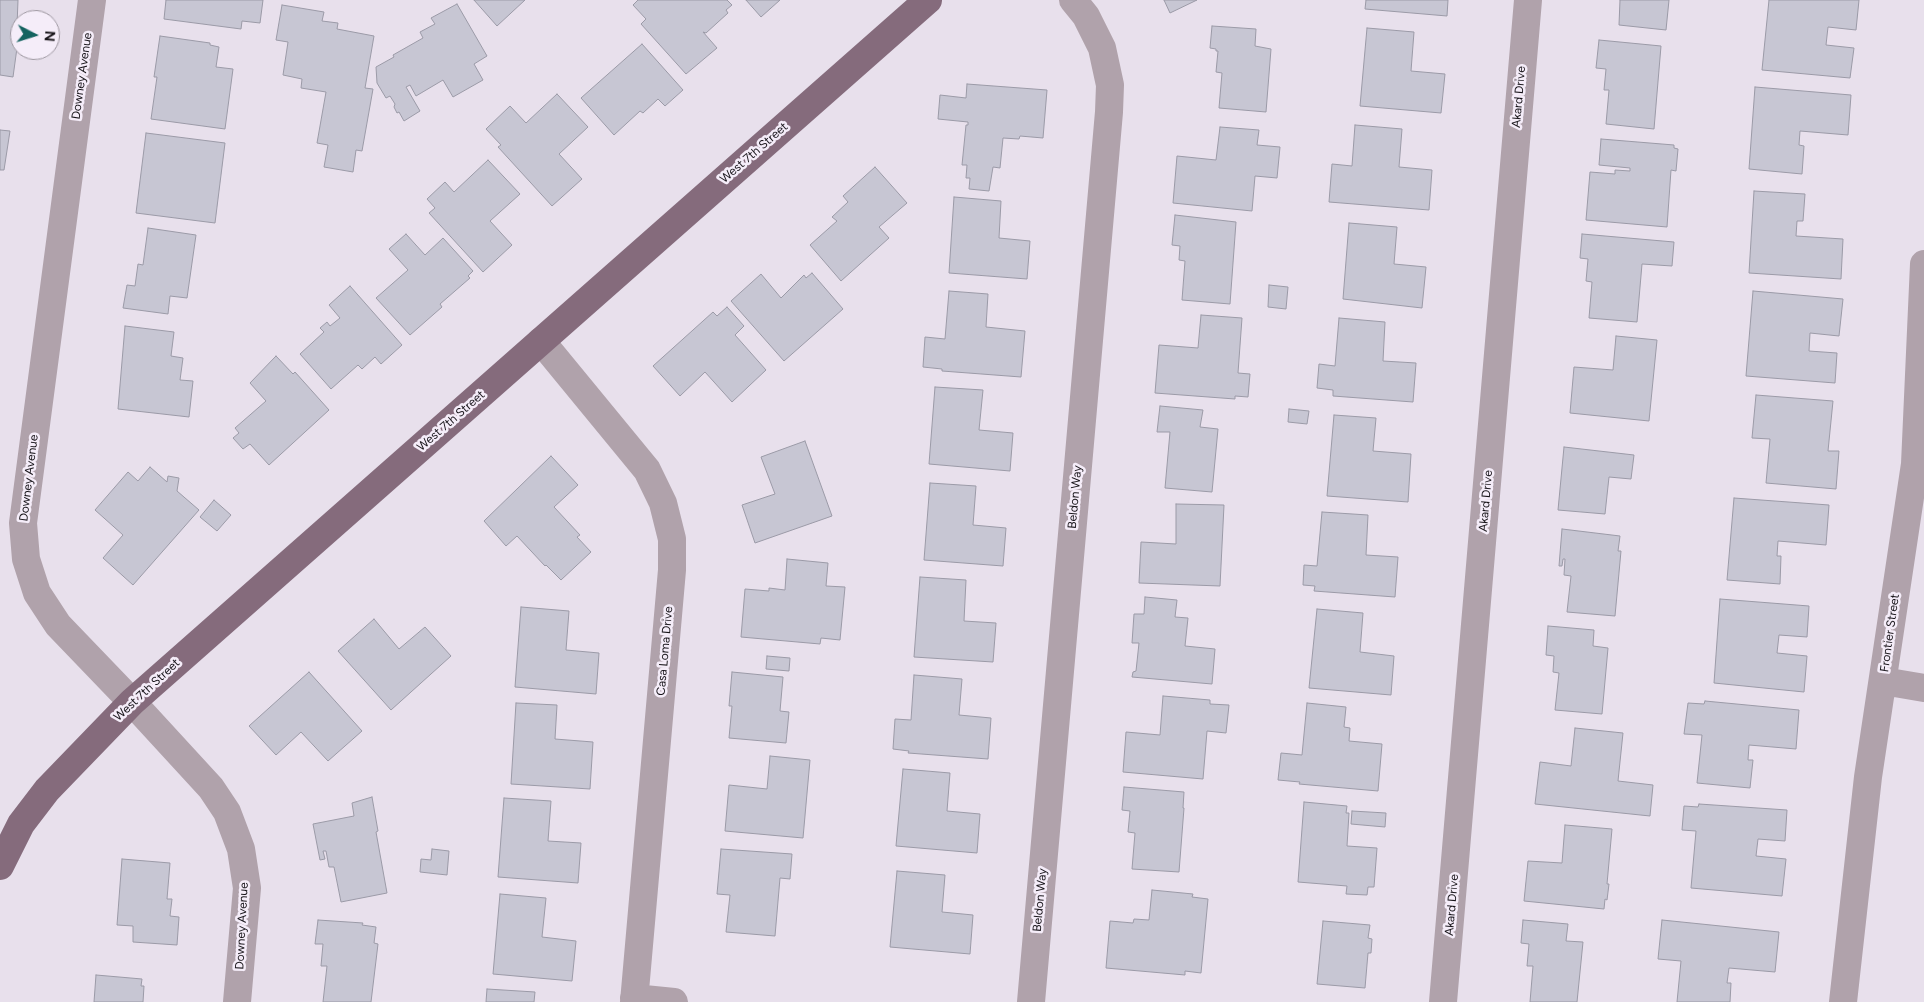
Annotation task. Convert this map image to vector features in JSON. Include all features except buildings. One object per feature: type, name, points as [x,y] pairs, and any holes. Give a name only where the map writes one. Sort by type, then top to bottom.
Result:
[{"type":"main road","name":"West 7th Street","points":[[0,866],[21,824],[47,790],[132,702],[928,0]]},
{"type":"street","name":"Downey Avenue","points":[[92,0],[23,522],[26,559],[37,593],[58,625],[211,788],[227,812],[241,849],[247,888],[237,1002]]},
{"type":"street","name":"Beldon Way","points":[[1031,1002],[1109,112],[1110,85],[1102,48],[1086,16],[1073,0]]},
{"type":"street","name":"Akard Drive","points":[[1443,1002],[1528,0]]},
{"type":"street","name":"Frontier Street","points":[[1843,1002],[1868,777],[1915,464],[1924,264]]},
{"type":"street","name":"Casa Loma Drive","points":[[541,341],[647,470],[663,503],[672,539],[671,580],[634,1000]]},
{"type":"street","points":[[1882,681],[1924,688]]},
{"type":"street","points":[[634,1000],[674,1002]]}]
